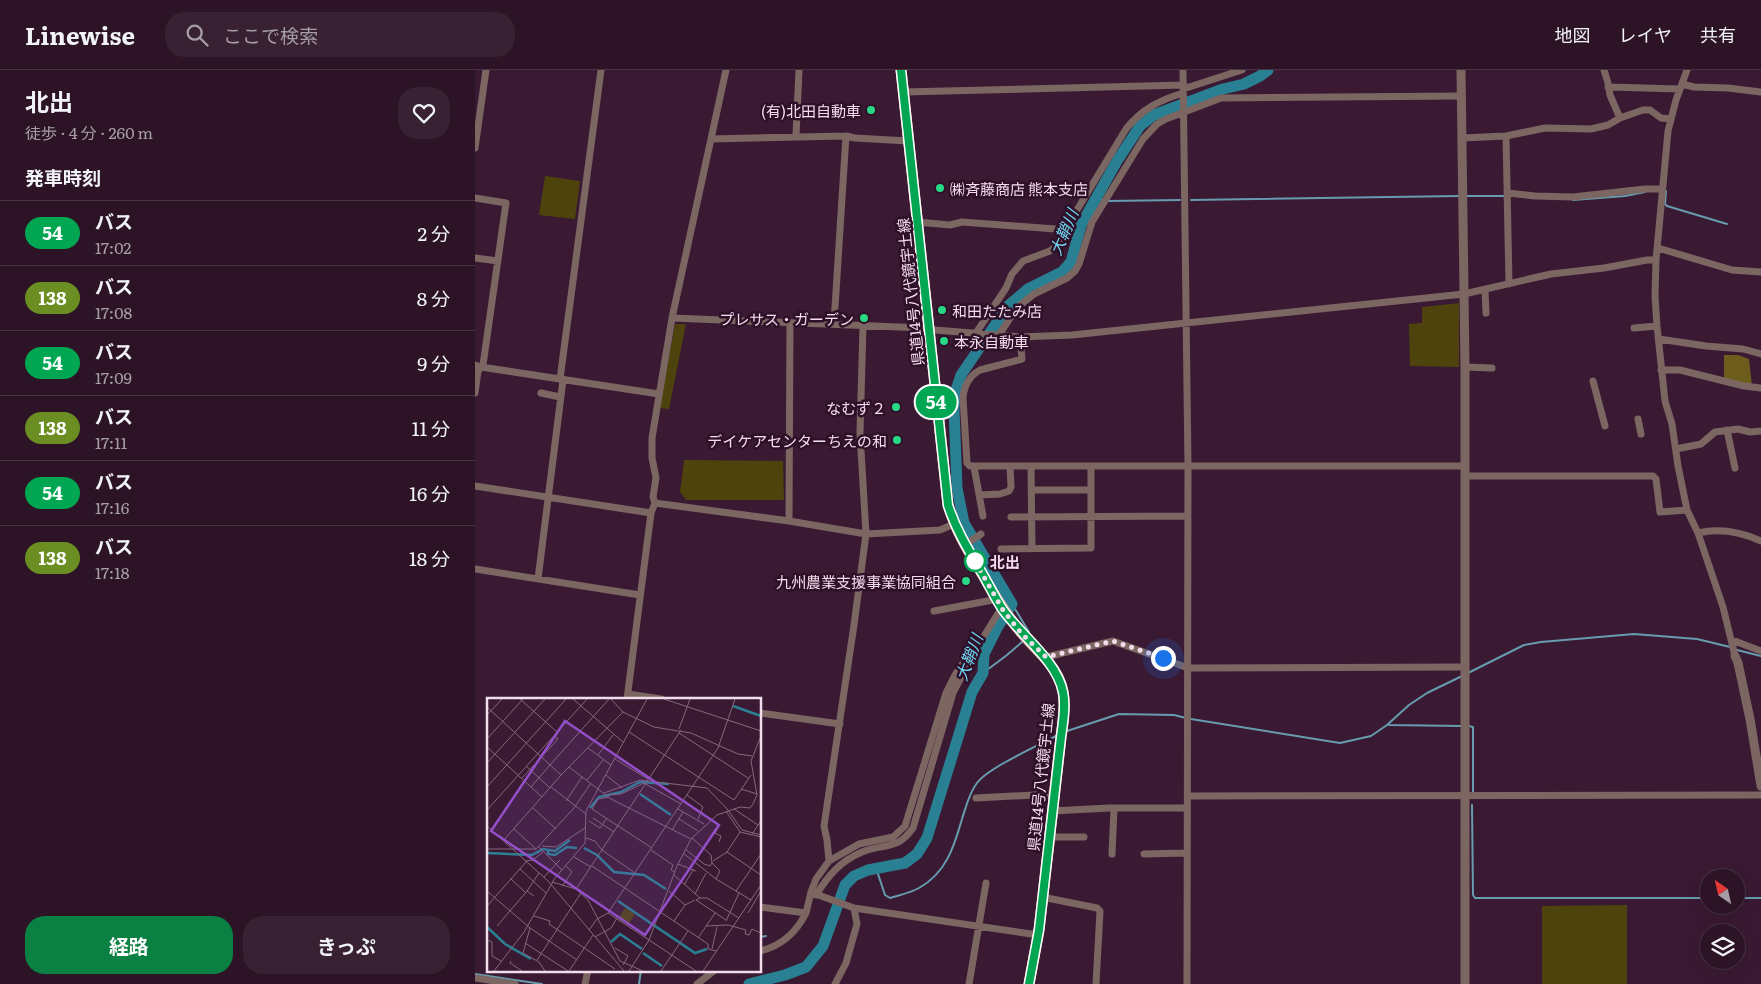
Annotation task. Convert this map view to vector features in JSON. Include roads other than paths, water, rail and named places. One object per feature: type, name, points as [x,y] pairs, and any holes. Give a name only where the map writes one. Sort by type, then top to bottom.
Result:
[{"type":"main road","name":"県道14号八代鏡宇土線","points":[[901,70],[948,505],[954,524],[967,543],[1000,605],[1025,637],[1046,657],[1060,682],[1063,692],[1063,725],[1038,935],[1029,984]]},
{"type":"street","points":[[475,148],[486,70]]},
{"type":"street","points":[[538,580],[601,70]]},
{"type":"street","points":[[644,698],[627,697],[651,513],[655,503],[653,498],[655,478],[652,448],[659,394],[672,318],[726,70]]},
{"type":"street","points":[[796,136],[799,70]]},
{"type":"street","points":[[1183,70],[1188,466],[1187,984]]},
{"type":"street","points":[[978,333],[1006,288],[1012,274],[1023,261],[1058,245],[1063,233],[1135,118],[1145,109],[1163,99],[1242,70]]},
{"type":"street","points":[[1461,70],[1465,367],[1465,984]]},
{"type":"street","points":[[1604,70],[1610,96],[1620,118]]},
{"type":"street","points":[[1687,70],[1671,119],[1662,189],[1655,296],[1661,370],[1665,401],[1672,424],[1687,510],[1723,607],[1750,718],[1761,786]]},
{"type":"street","points":[[1609,87],[1681,86],[1728,88],[1761,92]]},
{"type":"street","points":[[903,92],[1183,91]]},
{"type":"street","points":[[997,335],[1016,309],[1024,302],[1034,294],[1067,278],[1075,271],[1079,264],[1088,231],[1108,196],[1148,132],[1166,118],[1221,98],[1462,96]]},
{"type":"street","points":[[1462,138],[1506,136],[1545,128],[1591,128],[1608,125],[1636,111],[1650,110],[1661,118],[1671,119]]},
{"type":"street","points":[[711,139],[846,136],[908,141]]},
{"type":"street","points":[[834,323],[846,136]]},
{"type":"street","points":[[1506,136],[1509,284]]},
{"type":"street","points":[[1508,193],[1573,197],[1645,189],[1662,189]]},
{"type":"street","points":[[475,198],[506,199],[483,365],[478,366]]},
{"type":"street","points":[[917,222],[950,225],[962,222],[1055,229],[1063,233]]},
{"type":"street","points":[[1658,248],[1732,270],[1761,272]]},
{"type":"street","points":[[475,258],[498,261]]},
{"type":"street","points":[[672,318],[834,323],[929,329],[1020,338],[1072,335],[1464,294],[1551,274],[1656,260]]},
{"type":"street","points":[[1485,290],[1487,313]]},
{"type":"street","points":[[789,521],[790,323]]},
{"type":"street","points":[[829,861],[824,826],[866,534],[860,433],[863,326]]},
{"type":"street","points":[[1634,328],[1657,326]]},
{"type":"street","points":[[1020,338],[1021,359],[974,373],[963,389],[967,463],[970,466],[1464,466]]},
{"type":"street","points":[[1659,339],[1743,349],[1761,354]]},
{"type":"street","points":[[478,366],[659,394]]},
{"type":"street","points":[[475,393],[478,366]]},
{"type":"street","points":[[1465,367],[1492,368]]},
{"type":"street","points":[[1661,370],[1680,370],[1744,386],[1761,388]]},
{"type":"street","points":[[1593,381],[1605,426]]},
{"type":"street","points":[[541,393],[560,397]]},
{"type":"street","points":[[1638,419],[1641,434]]},
{"type":"street","points":[[1676,449],[1701,444],[1715,432],[1738,429],[1754,432],[1761,431]]},
{"type":"street","points":[[1727,430],[1735,468]]},
{"type":"street","points":[[974,467],[983,516]]},
{"type":"street","points":[[979,495],[1000,494],[1009,491],[1011,487],[1010,467]]},
{"type":"street","points":[[1031,467],[1032,548]]},
{"type":"street","points":[[1001,549],[1091,548],[1091,467]]},
{"type":"street","points":[[1465,476],[1653,476],[1656,478],[1660,512],[1687,510]]},
{"type":"street","points":[[475,486],[651,513]]},
{"type":"street","points":[[1032,490],[1091,490]]},
{"type":"street","points":[[655,503],[789,521],[866,534],[940,530],[954,524]]},
{"type":"street","points":[[1011,517],[1187,516]]},
{"type":"street","points":[[1697,533],[1709,530],[1733,531],[1761,542]]},
{"type":"street","points":[[967,543],[981,534]]},
{"type":"street","points":[[475,570],[640,595]]},
{"type":"street","points":[[813,893],[846,860],[874,848],[901,842],[913,828],[953,693],[1000,605],[993,600],[934,610]]},
{"type":"street","points":[[1046,657],[1113,641],[1188,668],[1465,668]]},
{"type":"street","points":[[1732,642],[1761,651]]},
{"type":"street","points":[[761,952],[783,941],[801,925],[816,879],[829,861],[859,844],[893,837],[905,826],[946,693],[966,658],[976,649]]},
{"type":"street","points":[[761,713],[840,724]]},
{"type":"street","points":[[976,798],[1054,794]]},
{"type":"street","points":[[1188,796],[1761,795]]},
{"type":"street","points":[[1052,811],[1187,808]]},
{"type":"street","points":[[1112,854],[1114,809]]},
{"type":"street","points":[[1049,837],[1084,837]]},
{"type":"street","points":[[1144,854],[1187,854]]},
{"type":"street","points":[[969,984],[985,883]]},
{"type":"street","points":[[813,893],[850,907],[1038,935]]},
{"type":"street","points":[[1042,897],[1097,908],[1100,911],[1096,984]]},
{"type":"street","points":[[761,907],[806,913]]},
{"type":"street","points":[[835,984],[846,963],[857,924],[850,907]]},
{"type":"street","points":[[697,984],[712,972]]},
{"type":"street","points":[[475,978],[515,984]]},
{"type":"waterway","name":"大鞘川","points":[[749,984],[785,975],[806,967],[823,946],[845,885],[854,876],[868,870],[905,863],[917,854],[927,838],[972,692],[983,673],[984,654],[1012,604],[964,523],[957,488],[954,408],[955,393],[961,375],[1008,306],[1028,289],[1062,272],[1071,262],[1081,225],[1117,161],[1140,126],[1154,115],[1223,89],[1244,84],[1268,70]]},
{"type":"waterway","points":[[1666,191],[1665,204],[1667,206],[1727,224]]},
{"type":"waterway","points":[[1573,200],[1625,196],[1645,192]]},
{"type":"waterway","points":[[1191,200],[1459,196]]},
{"type":"waterway","points":[[1467,196],[1504,196]]},
{"type":"waterway","name":"大鞘川","points":[[1095,200],[1103,200]]},
{"type":"waterway","points":[[1108,201],[1180,200]]},
{"type":"waterway","points":[[1012,604],[1029,632],[1028,634]]},
{"type":"waterway","points":[[1468,673],[1524,645],[1541,642],[1634,634],[1697,639],[1730,647]]},
{"type":"waterway","points":[[983,673],[1022,642]]},
{"type":"waterway","points":[[1737,650],[1761,656]]},
{"type":"waterway","points":[[1191,719],[1340,743],[1371,736],[1427,693],[1462,676]]},
{"type":"waterway","points":[[1067,731],[1119,714],[1174,715],[1186,718]]},
{"type":"waterway","points":[[1389,725],[1462,726]]},
{"type":"waterway","points":[[1469,726],[1473,727],[1473,793]]},
{"type":"waterway","points":[[876,868],[885,895],[890,898],[916,890],[928,882],[936,875],[948,858],[966,805],[977,783],[1002,764],[1056,736]]},
{"type":"waterway","points":[[1472,805],[1473,895],[1475,898],[1700,898]]},
{"type":"waterway","points":[[1745,898],[1761,898]]},
{"type":"waterway","points":[[761,937],[766,936]]},
{"type":"waterway","points":[[639,984],[641,972]]},
{"type":"waterway","points":[[475,974],[542,984]]},
{"type":"waterway","name":"大鞘川","points":[[762,980],[764,984]]},
{"type":"place","name":"(有)北田自動車","points":[[871,110]]},
{"type":"place","name":"㈱斉藤商店 熊本支店","points":[[940,188]]},
{"type":"place","name":"和田たたみ店","points":[[942,310]]},
{"type":"place","name":"プレサス・ガーデン","points":[[864,318]]},
{"type":"place","name":"本永自動車","points":[[944,341]]},
{"type":"place","name":"なむず２","points":[[896,407]]},
{"type":"place","name":"デイケアセンターちえの和","points":[[897,440]]},
{"type":"place","name":"北出","points":[[975,561]]},
{"type":"place","name":"九州農業支援事業協同組合","points":[[966,581]]}]
